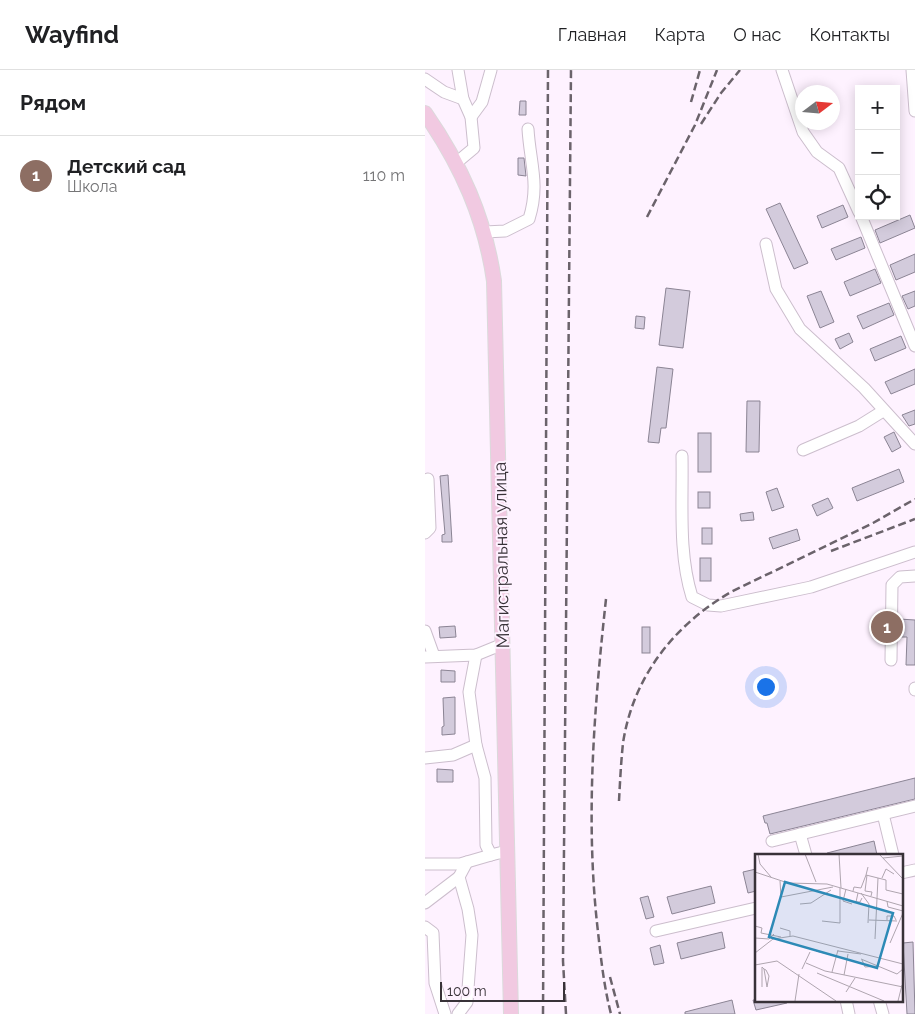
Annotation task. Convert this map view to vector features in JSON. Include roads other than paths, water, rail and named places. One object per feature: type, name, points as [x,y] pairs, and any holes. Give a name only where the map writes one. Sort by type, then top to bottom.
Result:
[{"type":"main road","name":"Магистральная улица","points":[[425,113],[448,145],[485,232],[495,305],[511,1014]]},
{"type":"street","points":[[456,163],[474,148],[471,117],[463,99],[458,70]]},
{"type":"street","points":[[471,117],[482,102],[491,70]]},
{"type":"street","points":[[782,70],[803,132],[817,152],[839,168],[855,203]]},
{"type":"street","points":[[912,70],[915,111]]},
{"type":"street","points":[[425,80],[444,92],[463,99]]},
{"type":"street","points":[[485,232],[505,231],[529,219],[535,202],[535,173],[529,149],[529,129]]},
{"type":"street","points":[[863,220],[915,346]]},
{"type":"street","points":[[766,244],[777,288],[800,329],[864,388],[915,444]]},
{"type":"street","points":[[803,450],[859,426],[883,411]]},
{"type":"street","points":[[682,456],[683,554],[688,584],[692,597],[708,605],[721,606],[811,587],[915,552]]},
{"type":"street","points":[[425,533],[430,528],[428,479]]},
{"type":"street","points":[[891,660],[892,584],[900,576],[915,576]]},
{"type":"street","points":[[425,631],[430,656],[476,655],[503,644]]},
{"type":"street","points":[[476,655],[469,692],[476,745],[485,778],[486,845],[491,855]]},
{"type":"street","points":[[425,758],[453,755],[476,745]]},
{"type":"street","points":[[772,841],[915,806]]},
{"type":"street","points":[[883,814],[893,854]]},
{"type":"street","points":[[801,834],[805,854]]},
{"type":"street","points":[[425,864],[460,864],[507,851]]},
{"type":"street","points":[[425,904],[459,877],[467,862]]},
{"type":"street","points":[[458,1014],[467,1002],[472,936],[468,909],[459,877]]},
{"type":"street","points":[[656,931],[755,908]]},
{"type":"street","points":[[425,927],[433,932],[435,982],[445,1014]]},
{"type":"railway","points":[[543,1014],[548,70]]},
{"type":"railway","points":[[566,1014],[563,961],[571,70]]},
{"type":"railway","points":[[691,102],[700,70]]},
{"type":"railway","points":[[647,217],[695,125],[717,70]]},
{"type":"railway","points":[[701,124],[721,93],[740,70]]},
{"type":"railway","points":[[619,801],[623,743],[628,719],[636,696],[647,675],[659,655],[674,637],[691,620],[731,592],[873,523],[915,499]]},
{"type":"railway","points":[[831,551],[915,519]]},
{"type":"railway","points":[[606,599],[595,723],[592,849],[599,942],[611,1014]]},
{"type":"railway","points":[[610,977],[620,1014]]},
{"type":"place","name":"Детский сад","points":[[887,627]]}]
